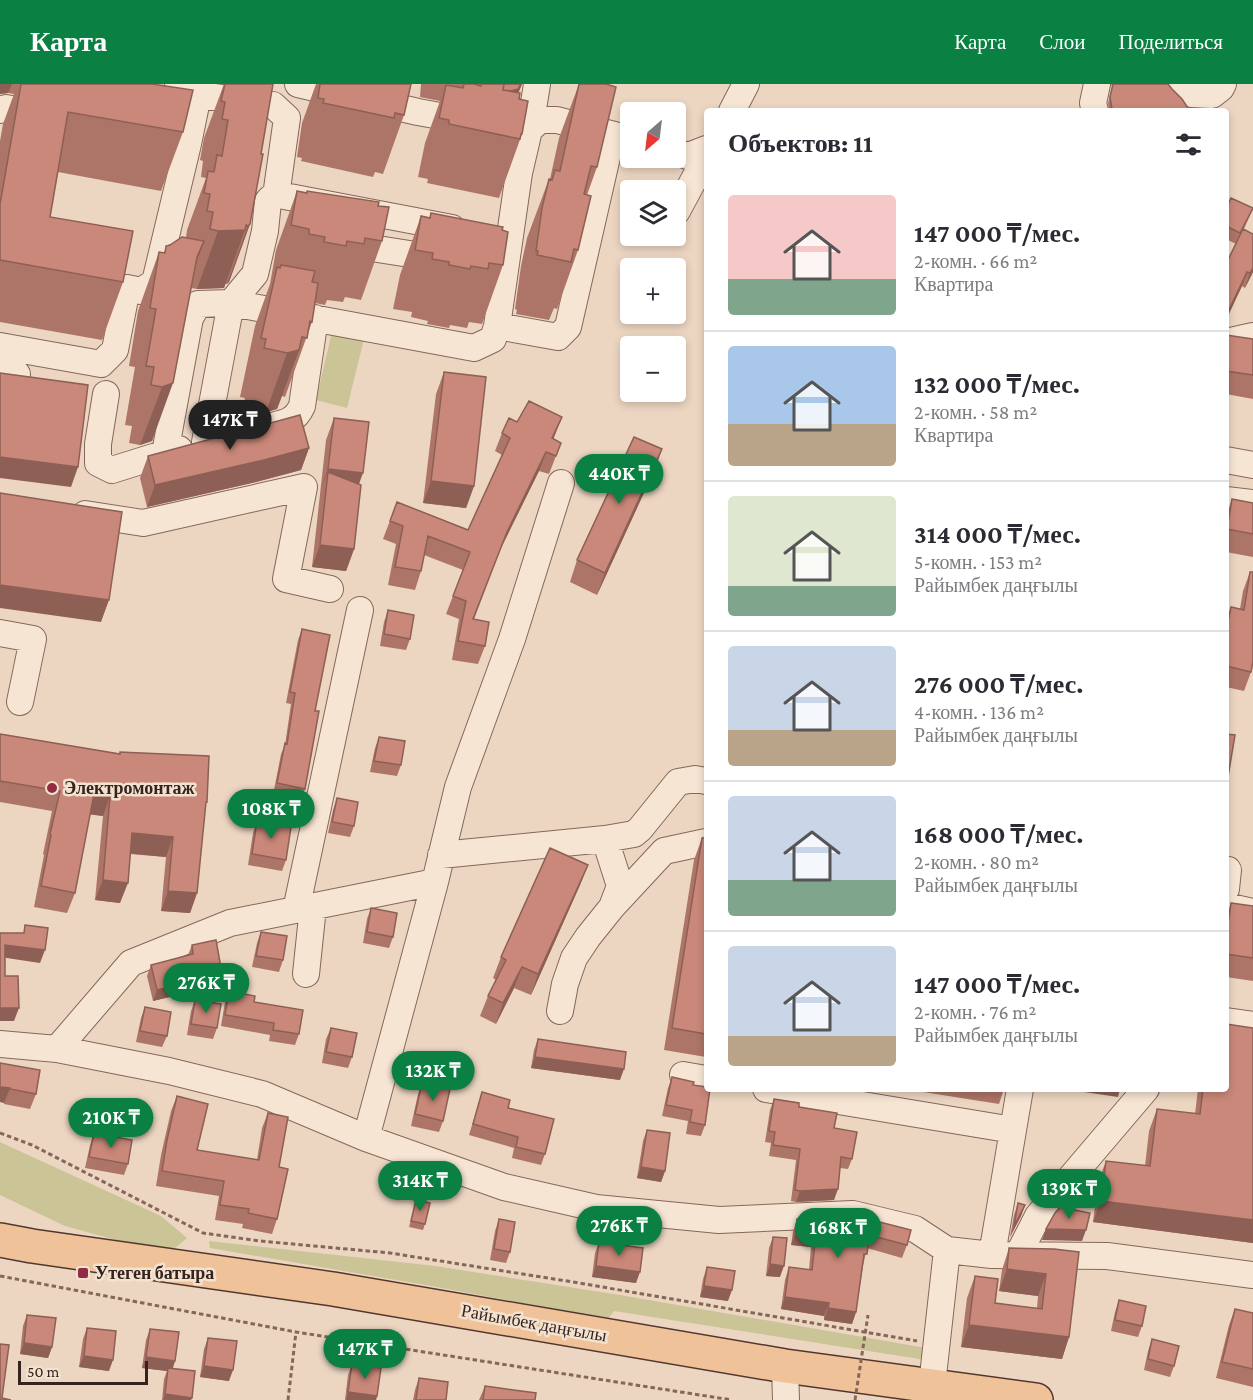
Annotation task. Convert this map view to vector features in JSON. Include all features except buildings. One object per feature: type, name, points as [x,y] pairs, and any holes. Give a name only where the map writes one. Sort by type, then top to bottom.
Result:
[{"type":"main road","name":"Райымбек даңғылы","points":[[0,1226],[32,1246]]},
{"type":"main road","name":"Райымбек даңғылы","points":[[0,1240],[333,1289],[785,1366],[932,1385],[966,1395],[1036,1400]]},
{"type":"street","points":[[298,84],[418,112],[504,128],[519,123],[534,103],[537,84]]},
{"type":"street","points":[[734,108],[746,84]]},
{"type":"street","points":[[1094,108],[1096,84]]},
{"type":"street","points":[[1180,84],[1191,94],[1212,95],[1223,84]]},
{"type":"street","points":[[0,346],[101,364],[115,350],[127,288],[141,291],[155,282],[188,144],[176,89],[273,105],[287,118],[276,196]]},
{"type":"street","points":[[0,110],[6,108],[63,116]]},
{"type":"street","points":[[165,453],[190,318],[198,304],[231,303],[474,348],[493,339],[497,326],[483,265],[492,235],[519,173],[529,130],[540,120],[557,120],[620,137]]},
{"type":"street","points":[[120,125],[177,134],[188,144]]},
{"type":"street","points":[[497,326],[558,337],[568,327],[620,141]]},
{"type":"street","points":[[686,155],[704,150]]},
{"type":"street","points":[[686,194],[704,161]]},
{"type":"street","points":[[223,438],[231,303],[255,274],[276,232],[268,201],[272,197],[279,195],[492,235]]},
{"type":"street","points":[[322,240],[483,265]]},
{"type":"street","points":[[106,394],[98,444],[98,463],[112,470],[165,453],[291,421],[302,406],[315,318]]},
{"type":"street","points":[[1229,341],[1253,336]]},
{"type":"street","points":[[1229,461],[1253,465]]},
{"type":"street","points":[[366,1138],[435,882],[458,787],[512,639],[561,483]]},
{"type":"street","points":[[66,511],[143,523],[304,487],[286,579],[330,589]]},
{"type":"street","points":[[1229,500],[1253,503]]},
{"type":"street","points":[[306,974],[305,908],[360,610]]},
{"type":"street","points":[[0,633],[33,639],[20,702]]},
{"type":"street","points":[[441,855],[605,839],[634,834],[678,782],[695,779],[704,781]]},
{"type":"street","points":[[605,839],[620,886],[612,907]]},
{"type":"street","points":[[560,1011],[565,984],[574,958],[612,907],[664,850],[704,842]]},
{"type":"street","points":[[57,1048],[131,963],[230,923],[435,882]]},
{"type":"street","points":[[1229,907],[1253,912]]},
{"type":"street","points":[[1229,1021],[1253,1025]]},
{"type":"street","points":[[0,1044],[57,1048],[169,1071],[261,1094],[366,1138],[504,1187],[596,1208],[719,1220],[854,1214],[915,1229],[947,1250],[992,1255],[1107,1256],[1253,1275]]},
{"type":"street","points":[[784,1092],[1013,1130]]},
{"type":"street","points":[[992,1255],[1019,1092]]},
{"type":"street","points":[[1018,1255],[1038,1216],[1143,1092]]},
{"type":"street","points":[[932,1385],[947,1250]]},
{"type":"street","points":[[785,1366],[786,1400]]},
{"type":"path","points":[[0,1133],[32,1145],[203,1233],[260,1241],[390,1253],[916,1341]]},
{"type":"path","points":[[0,1276],[296,1332],[732,1400]]},
{"type":"path","points":[[855,1400],[868,1315]]},
{"type":"path","points":[[288,1400],[296,1332]]},
{"type":"shaded area","points":[[332,332],[364,339],[347,408],[316,400]]},
{"type":"shaded area","points":[[0,1142],[161,1216],[187,1238],[170,1252],[134,1245],[65,1226],[0,1195]]},
{"type":"shaded area","points":[[209,1241],[435,1266],[620,1295],[932,1349],[926,1360],[614,1311],[608,1319],[210,1248]]},
{"type":"place","name":"Электромонтаж","points":[[52,788]]},
{"type":"place","name":"Утеген батыра","points":[[83,1273]]}]
